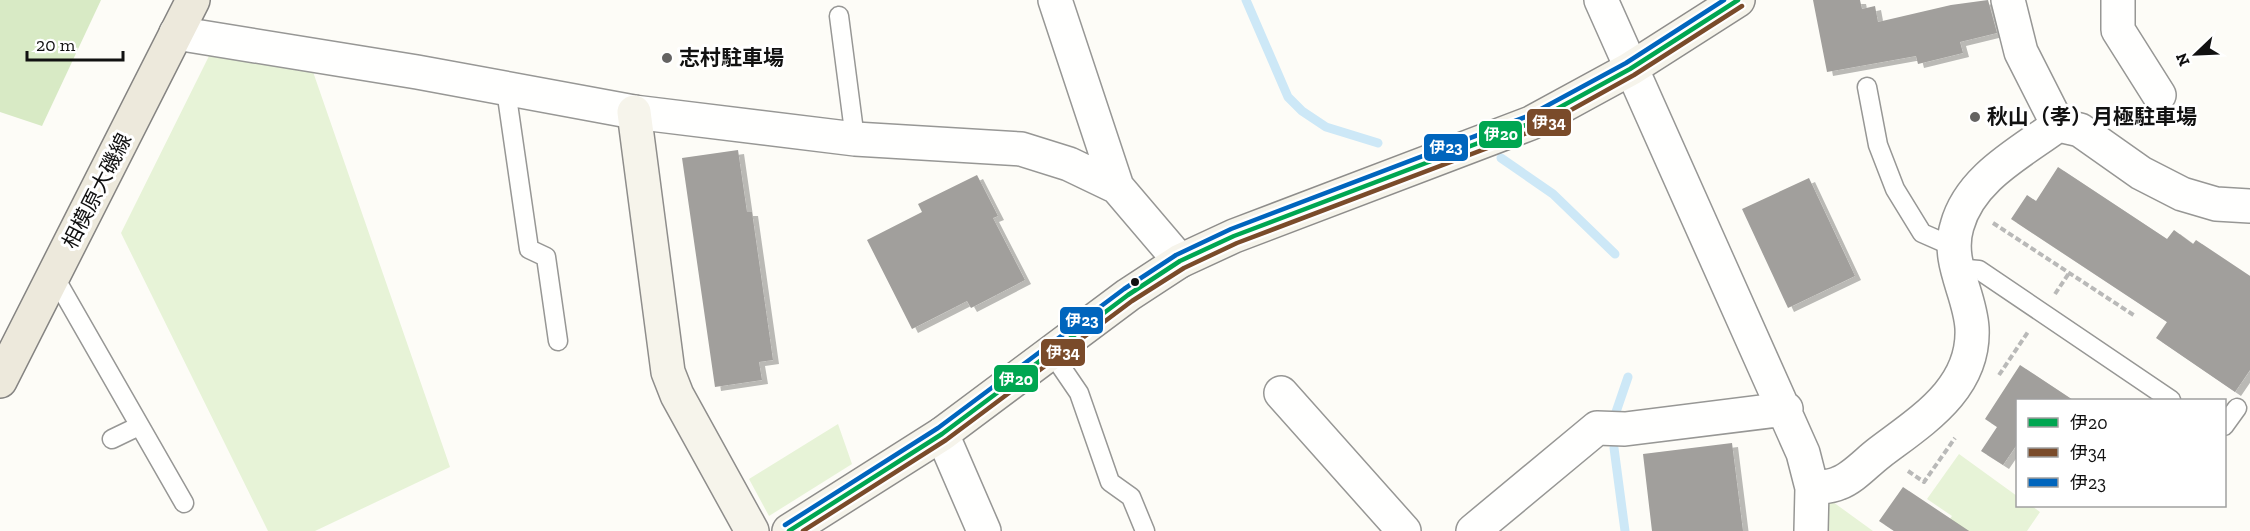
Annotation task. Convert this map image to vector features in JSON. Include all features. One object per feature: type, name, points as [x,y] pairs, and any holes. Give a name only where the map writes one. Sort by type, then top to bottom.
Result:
[{"type":"main road","name":"相模原大磯線","points":[[0,381],[193,0]]},
{"type":"street","points":[[1055,0],[1117,187],[1180,261]]},
{"type":"street","points":[[1601,0],[1630,69],[1786,409],[1803,453],[1812,488],[1811,531]]},
{"type":"street","points":[[789,531],[942,434],[1051,352],[1180,261],[1234,236],[1530,123],[1630,69],[1738,0]]},
{"type":"street","points":[[2008,0],[2021,52],[2058,125]]},
{"type":"street","points":[[2118,0],[2118,30],[2144,85]]},
{"type":"street","points":[[176,33],[634,112],[855,139],[1021,149],[1068,164],[1117,187]]},
{"type":"street","points":[[634,112],[668,372],[677,395],[752,531]]},
{"type":"street","points":[[1812,488],[1840,483],[1929,416],[1952,390],[1961,376],[1971,343],[1970,314],[1955,258],[1956,226],[1966,205],[1987,177],[2058,125],[2080,130],[2141,173],[2182,194],[2216,204],[2250,206]]},
{"type":"street","points":[[1281,393],[1309,441],[1404,531]]},
{"type":"street","points":[[1473,531],[1597,428],[1625,429],[1786,409]]},
{"type":"street","points":[[942,434],[975,527]]},
{"type":"lane","points":[[839,16],[855,139]]},
{"type":"lane","points":[[1867,87],[1878,145],[1895,189],[1922,233],[1955,258],[1979,270],[2170,399]]},
{"type":"lane","points":[[506,90],[529,249],[546,257],[558,341]]},
{"type":"lane","points":[[54,276],[184,503]]},
{"type":"lane","points":[[1051,352],[1079,393],[1110,482],[1131,497],[1145,531]]},
{"type":"lane","points":[[2226,423],[2237,408]]},
{"type":"lane","points":[[112,440],[139,426]]},
{"type":"path","points":[[1966,205],[2135,316]]},
{"type":"green space","points":[[0,0],[101,0],[42,126],[0,112]]},
{"type":"green space","points":[[211,52],[311,66],[450,467],[315,531],[268,531],[121,233]]},
{"type":"green space","points":[[838,424],[852,464],[769,516],[749,479]]},
{"type":"green space","points":[[1959,454],[2016,495],[2016,507],[2033,507],[2040,512],[2027,531],[1941,531],[1952,516],[1927,499]]},
{"type":"green space","points":[[1825,502],[1833,502],[1873,531],[1824,531]]},
{"type":"building","points":[[1813,0],[1860,0],[1862,9],[1875,6],[1878,22],[1951,5],[1988,0],[1997,33],[1960,42],[1963,53],[1918,64],[1916,56],[1827,72]]},
{"type":"building","points":[[738,150],[747,212],[752,212],[773,360],[759,362],[762,380],[715,387],[682,158]]},
{"type":"building","points":[[2058,167],[2167,239],[2174,230],[2193,244],[2196,240],[2250,276],[2250,370],[2235,392],[2156,338],[2167,322],[2011,219],[2027,195],[2036,201]]},
{"type":"building","points":[[977,175],[998,216],[993,218],[1025,280],[971,308],[967,301],[912,329],[867,240],[922,212],[918,204]]},
{"type":"building","points":[[1809,178],[1855,276],[1788,308],[1742,209]]},
{"type":"building","points":[[2020,365],[2071,399],[2016,399],[2016,446],[2003,465],[1981,451],[1997,427],[1985,419]]},
{"type":"building","points":[[1732,443],[1743,531],[1652,531],[1643,454]]},
{"type":"building","points":[[1903,487],[1969,531],[1894,531],[1879,521]]},
{"type":"waterway","points":[[1246,0],[1288,97],[1302,111],[1326,127],[1378,143]]},
{"type":"waterway","points":[[1501,158],[1553,194],[1615,254]]},
{"type":"waterway","points":[[1616,412],[1628,377]]},
{"type":"waterway","points":[[1614,448],[1625,531]]},
{"type":"transit line","name":"伊23","points":[[785,525],[938,428],[1124,289],[1176,255],[1231,229],[1528,116],[1626,63],[1724,0]]},
{"type":"transit line","name":"伊20","points":[[789,531],[942,434],[1128,295],[1180,261],[1234,236],[1531,123],[1630,69],[1738,0]]},
{"type":"transit line","name":"伊34","points":[[803,531],[946,440],[1132,301],[1184,268],[1237,243],[1535,130],[1634,75],[1742,6]]},
{"type":"place","name":"志村駐車場","points":[[667,58]]},
{"type":"place","name":"秋山（孝）月極駐車場","points":[[1975,117]]}]
